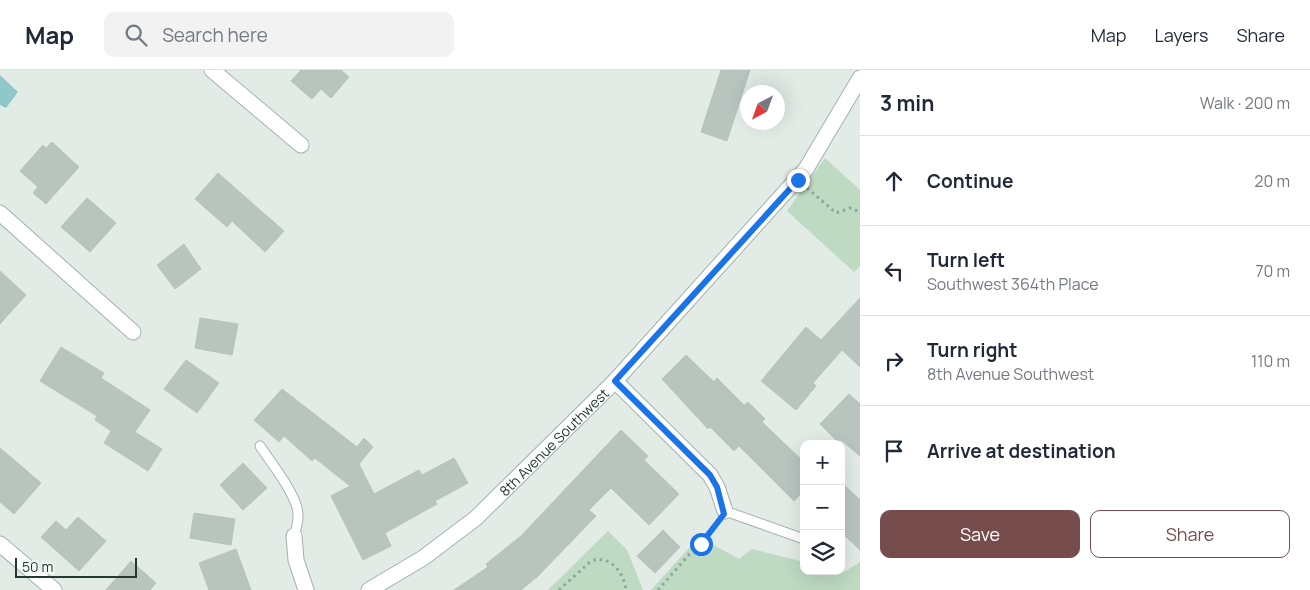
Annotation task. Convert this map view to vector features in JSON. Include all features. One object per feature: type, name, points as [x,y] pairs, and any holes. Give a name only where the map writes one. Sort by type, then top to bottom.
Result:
[{"type":"street","points":[[212,70],[301,145]]},
{"type":"street","name":"8th Avenue Southwest","points":[[370,590],[423,558],[476,518],[615,381],[798,180],[816,154],[860,78]]},
{"type":"street","points":[[0,213],[133,332]]},
{"type":"street","points":[[615,381],[710,475],[717,487],[724,511]]},
{"type":"street","points":[[294,536],[296,560],[306,590]]},
{"type":"street","points":[[0,544],[54,590]]},
{"type":"lane","points":[[260,446],[291,493],[296,504],[299,515],[294,536]]},
{"type":"lane","points":[[724,511],[800,538]]},
{"type":"path","points":[[798,180],[836,213],[850,208],[860,212]]},
{"type":"path","points":[[658,590],[701,544],[724,511]]},
{"type":"path","points":[[559,590],[591,561],[597,559],[605,560],[621,572],[626,590]]},
{"type":"green space","points":[[825,158],[860,190],[860,266],[854,272],[787,211]]},
{"type":"green space","points":[[608,531],[627,550],[643,590],[548,590]]},
{"type":"green space","points":[[699,537],[739,559],[752,549],[800,561],[800,575],[845,575],[845,571],[860,562],[860,590],[651,590]]},
{"type":"water","points":[[0,75],[18,92],[6,108],[0,105]]},
{"type":"building","points":[[301,70],[341,70],[349,77],[331,98],[321,89],[312,99],[291,81]]},
{"type":"building","points":[[721,70],[750,70],[745,85],[740,85],[740,101],[727,141],[701,132]]},
{"type":"building","points":[[52,142],[79,167],[46,204],[33,193],[38,187],[20,171],[43,145],[46,148]]},
{"type":"building","points":[[218,173],[284,231],[265,252],[232,221],[227,227],[195,199]]},
{"type":"building","points":[[87,198],[116,223],[90,252],[61,227]]},
{"type":"building","points":[[184,244],[201,269],[175,289],[157,265]]},
{"type":"building","points":[[0,271],[26,295],[0,324]]},
{"type":"building","points":[[860,298],[860,367],[842,350],[813,383],[816,386],[796,410],[761,381],[806,327],[821,340]]},
{"type":"building","points":[[200,318],[238,324],[232,355],[195,348]]},
{"type":"building","points":[[61,347],[104,373],[101,378],[150,410],[135,432],[162,449],[148,471],[104,443],[111,431],[95,420],[97,416],[40,381]]},
{"type":"building","points":[[686,355],[714,382],[717,378],[744,405],[748,402],[765,419],[762,422],[800,458],[800,495],[794,501],[739,446],[734,451],[710,427],[708,429],[662,379]]},
{"type":"building","points":[[186,360],[219,383],[197,413],[164,389]]},
{"type":"building","points":[[282,389],[357,447],[364,438],[373,447],[359,464],[374,494],[419,470],[422,475],[454,458],[468,483],[435,501],[437,504],[385,533],[391,546],[363,560],[331,496],[350,486],[315,458],[312,461],[284,436],[279,442],[254,420]]},
{"type":"building","points":[[849,394],[860,404],[860,456],[845,443],[845,440],[836,440],[820,424]]},
{"type":"building","points":[[621,430],[648,456],[644,460],[679,494],[649,525],[611,488],[589,510],[596,516],[537,577],[521,590],[454,590],[488,567],[486,564],[521,536]]},
{"type":"building","points":[[0,448],[41,483],[14,514],[0,502]]},
{"type":"building","points":[[243,463],[267,488],[243,510],[220,485]]},
{"type":"building","points":[[845,486],[860,500],[860,550],[845,536]]},
{"type":"building","points":[[194,513],[235,519],[231,545],[190,538]]},
{"type":"building","points":[[78,517],[106,541],[79,571],[41,537],[56,521],[66,530]]},
{"type":"building","points":[[663,530],[680,547],[655,573],[637,556]]},
{"type":"building","points":[[236,549],[251,590],[209,590],[199,563]]},
{"type":"building","points":[[131,561],[156,583],[150,590],[106,590]]},
{"type":"route","points":[[701,544],[724,514],[720,495],[714,481],[706,470],[615,381],[798,180]]}]
